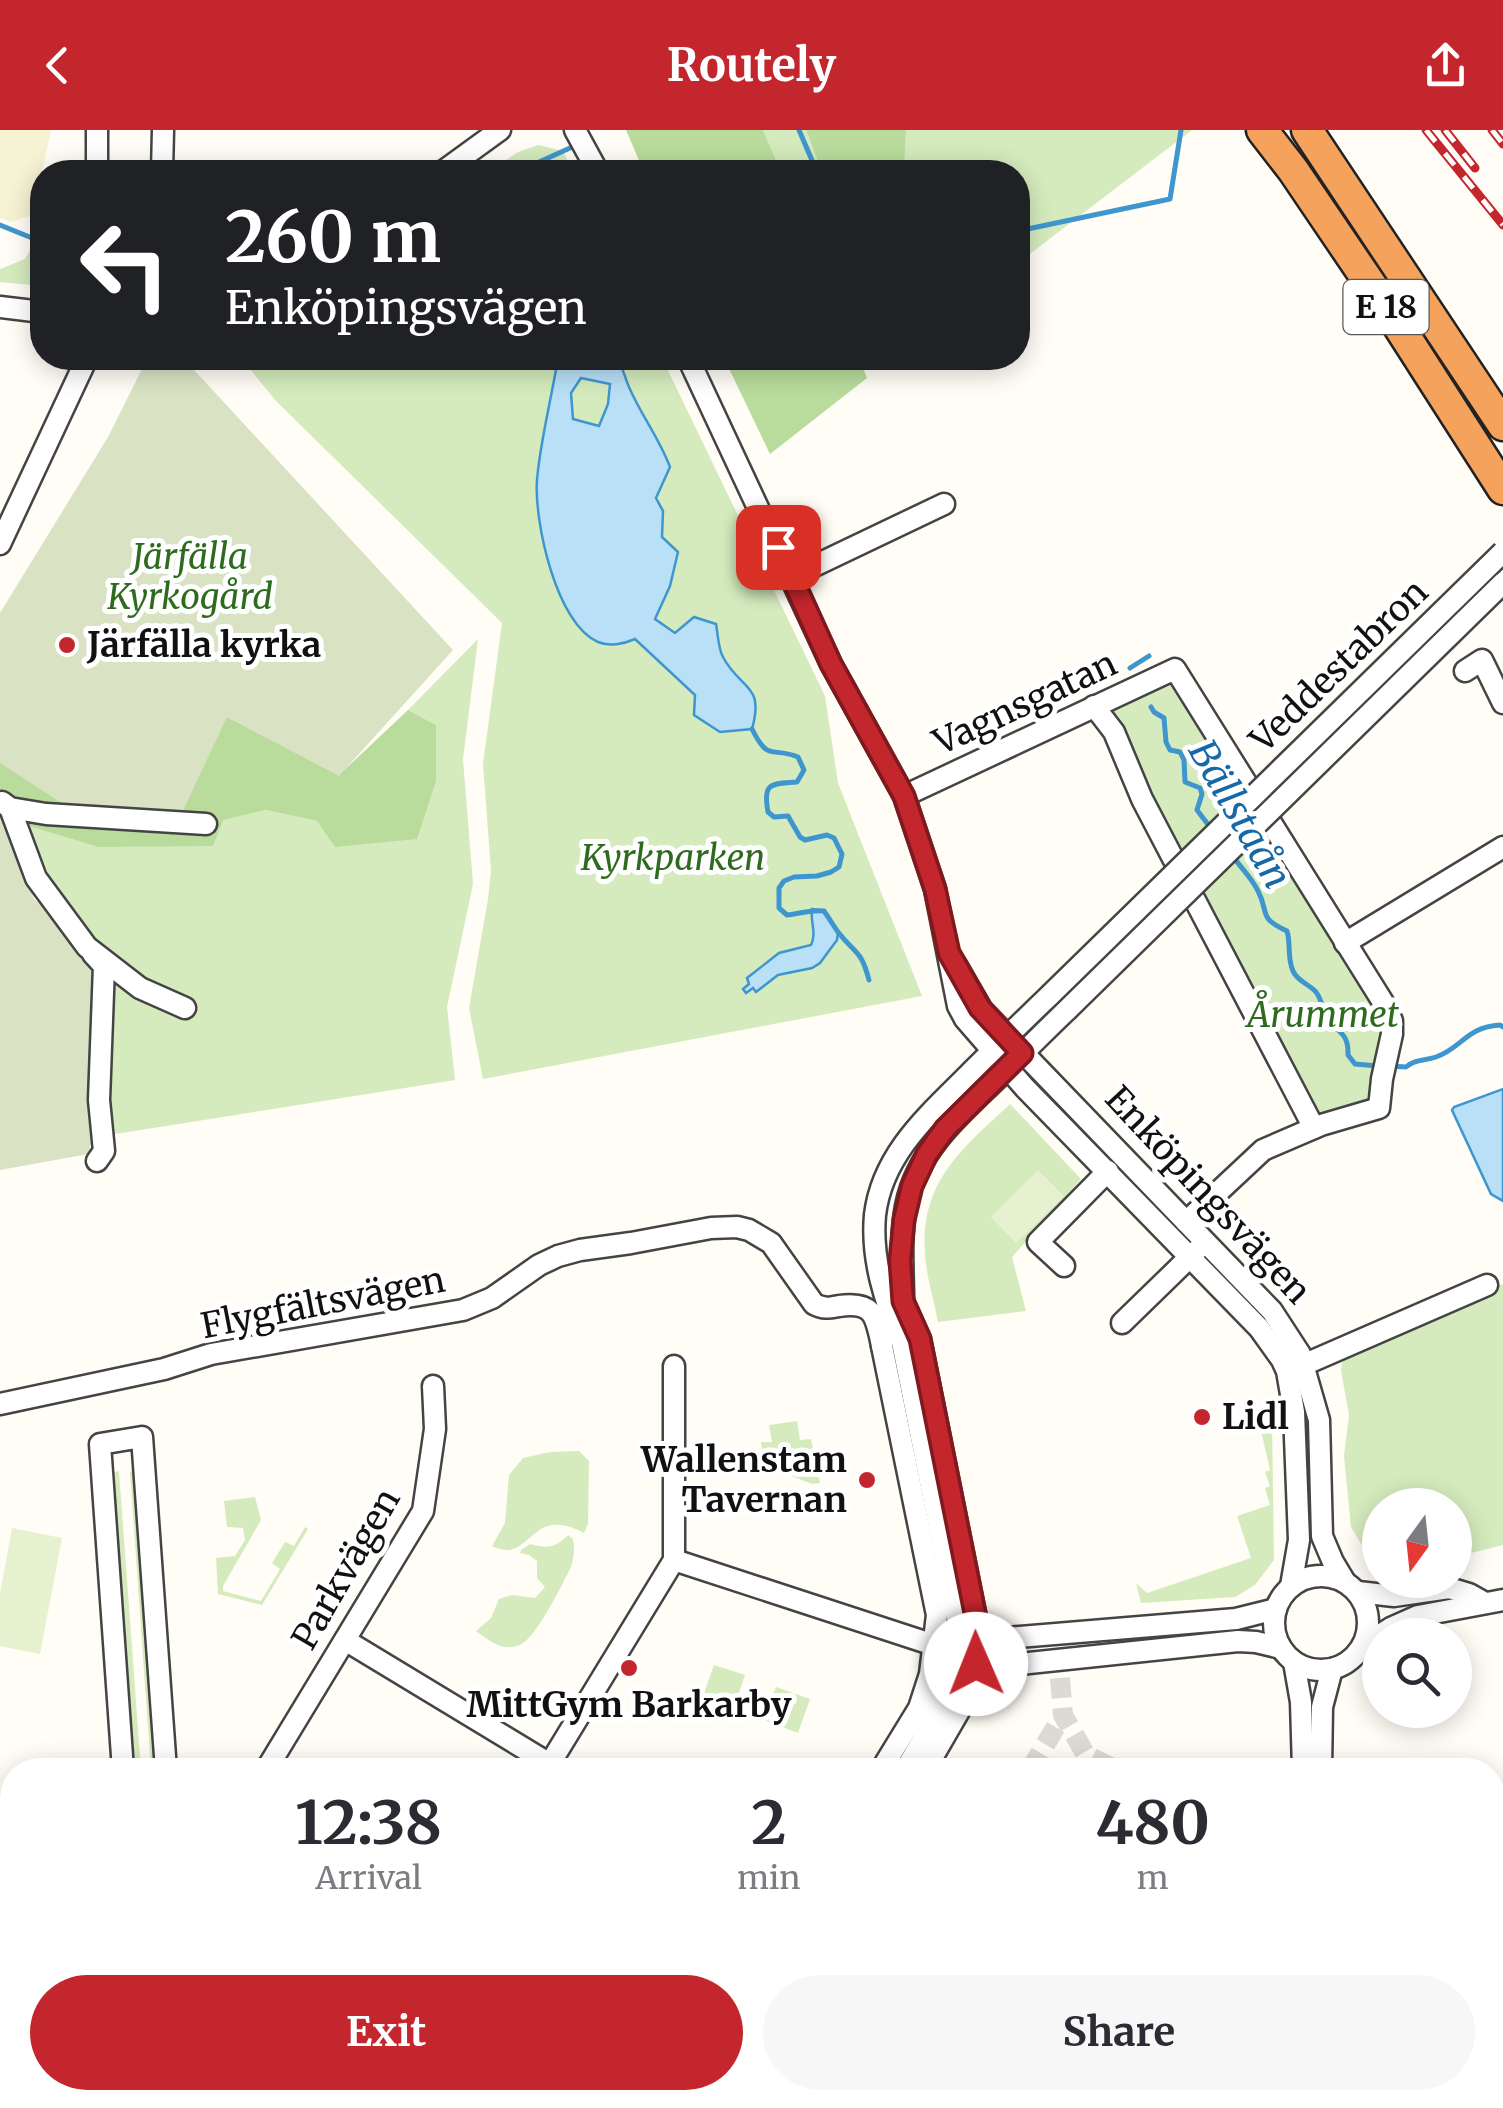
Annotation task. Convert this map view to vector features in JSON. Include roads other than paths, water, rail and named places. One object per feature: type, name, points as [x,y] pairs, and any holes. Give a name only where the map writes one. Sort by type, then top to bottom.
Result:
[{"type":"highway","name":"E 18","points":[[1262,130],[1396,322],[1503,489]]},
{"type":"highway","name":"E 18","points":[[1307,130],[1503,424]]},
{"type":"street","points":[[97,130],[97,160]]},
{"type":"street","points":[[163,160],[164,130]]},
{"type":"street","points":[[459,160],[500,130]]},
{"type":"street","points":[[575,130],[591,160]]},
{"type":"street","points":[[0,307],[30,311]]},
{"type":"street","points":[[0,544],[81,370]]},
{"type":"street","name":"Enköpingsvägen","points":[[694,370],[831,664],[904,796],[935,889],[949,953],[999,1044],[1108,1171],[1259,1328],[1282,1360],[1295,1368],[1319,1420],[1322,1536],[1351,1587]]},
{"type":"street","points":[[812,567],[944,504]]},
{"type":"street","name":"Veddestabron","points":[[895,1303],[877,1266],[875,1215],[885,1178],[900,1146],[999,1044],[1503,552]]},
{"type":"street","name":"Veddestabron","points":[[895,1303],[907,1202],[916,1174],[945,1129],[1503,583]]},
{"type":"street","points":[[1465,670],[1482,660],[1503,703]]},
{"type":"street","name":"Vagnsgatan","points":[[904,796],[1175,669],[1257,785],[1345,943]]},
{"type":"street","points":[[1094,706],[1114,732],[1142,799],[1314,1128]]},
{"type":"street","points":[[5,804],[46,814],[206,824]]},
{"type":"street","points":[[5,804],[36,878],[104,966],[99,1100],[104,1151],[98,1161]]},
{"type":"street","points":[[1186,1222],[1263,1150],[1314,1128],[1379,1108],[1392,1022],[1345,943],[1503,847]]},
{"type":"street","points":[[88,947],[140,988],[185,1008]]},
{"type":"street","name":"Enköpingsvägen","points":[[1015,1061],[1206,1242],[1272,1311],[1300,1354],[1295,1368],[1294,1412],[1299,1540],[1291,1586]]},
{"type":"street","points":[[1064,1266],[1038,1242],[1108,1171]]},
{"type":"street","name":"Flygfältsvägen","points":[[0,1404],[164,1369],[211,1354],[464,1310],[492,1298],[558,1256],[725,1228],[750,1230],[772,1242],[814,1304],[866,1307],[874,1313],[892,1344]]},
{"type":"street","points":[[1122,1323],[1206,1242]]},
{"type":"street","points":[[1295,1368],[1487,1285]]},
{"type":"street","points":[[888,1758],[919,1708],[930,1674],[937,1615],[892,1344],[895,1303]]},
{"type":"street","points":[[895,1303],[920,1339],[980,1641],[962,1706],[932,1758]]},
{"type":"street","points":[[892,1344],[954,1591],[958,1622],[945,1698],[912,1758]]},
{"type":"street","points":[[558,1758],[674,1560],[674,1366]]},
{"type":"street","name":"Parkvägen","points":[[273,1758],[423,1511],[436,1429],[432,1386]]},
{"type":"street","points":[[122,1758],[100,1444],[142,1437],[165,1758]]},
{"type":"street","points":[[674,1560],[956,1651],[976,1664],[1060,1669],[1238,1641],[1256,1642],[1312,1670],[1332,1668],[1350,1660],[1362,1646]]},
{"type":"street","points":[[1303,1758],[1301,1702],[1288,1655],[1275,1633],[1276,1609],[1291,1586],[1318,1576],[1394,1596],[1449,1588],[1494,1602]]},
{"type":"street","points":[[1351,1587],[1368,1618]]},
{"type":"street","points":[[1413,1618],[1494,1602]]},
{"type":"street","points":[[956,1651],[980,1641],[1236,1619],[1276,1609]]},
{"type":"street","points":[[1058,1634],[1060,1669]]},
{"type":"street","points":[[345,1640],[536,1758]]},
{"type":"street","points":[[1321,1758],[1322,1707],[1332,1668]]},
{"type":"water","points":[[556,370],[623,370],[670,467],[656,498],[663,511],[662,537],[678,552],[670,586],[655,619],[675,633],[694,617],[716,624],[723,657],[753,695],[752,729],[720,732],[694,715],[695,695],[635,639],[616,644],[598,642],[583,632],[570,615],[551,570],[539,520],[537,480]],"holes":[[[581,378],[610,384],[608,404],[599,426],[573,419],[571,393]]]},
{"type":"water","points":[[812,909],[824,911],[838,932],[837,940],[820,963],[778,975],[756,992],[753,988],[746,993],[743,989],[749,984],[747,978],[779,953],[811,945]]},
{"type":"water","points":[[1503,1089],[1503,1201],[1491,1194],[1452,1110]]},
{"type":"waterway","name":"Bällstaån","points":[[799,130],[812,160]]},
{"type":"waterway","points":[[1030,228],[1170,199],[1181,130]]},
{"type":"waterway","points":[[544,160],[570,148]]},
{"type":"waterway","points":[[0,225],[30,237]]},
{"type":"waterway","name":"Bällstaån","points":[[1130,668],[1149,656]]},
{"type":"waterway","name":"Bällstaån","points":[[1151,707],[1164,718],[1170,750],[1180,752],[1184,760],[1185,782],[1200,788],[1197,810],[1213,831]]},
{"type":"waterway","points":[[752,729],[767,750],[798,757],[804,770],[797,782],[768,789],[768,812],[774,817],[788,816],[805,840],[827,835],[834,838],[842,854],[839,867],[831,872],[784,881],[779,888],[779,908],[787,915],[824,911],[860,957],[869,980]]},
{"type":"waterway","name":"Bällstaån","points":[[1232,855],[1255,886],[1268,918],[1287,931],[1293,971],[1318,994],[1329,1021],[1346,1040],[1348,1055],[1355,1064],[1378,1066]]},
{"type":"waterway","name":"Bällstaån","points":[[1389,1066],[1406,1067],[1436,1057],[1479,1030],[1503,1027]]},
{"type":"tunnel","points":[[1060,1678],[1063,1715],[1086,1755],[1092,1758]]},
{"type":"tunnel","points":[[1037,1758],[1063,1715]]},
{"type":"railway","points":[[1426,130],[1503,225]]},
{"type":"railway","points":[[1445,130],[1475,168]]},
{"type":"railway","points":[[1492,130],[1503,144]]},
{"type":"place","name":"Järfälla kyrka","points":[[67,645]]},
{"type":"place","name":"Lidl","points":[[1202,1417]]},
{"type":"place","name":"Wallenstam Tavernan","points":[[867,1480]]},
{"type":"place","name":"MittGym Barkarby","points":[[629,1668]]},
{"type":"park label","name":"Järfälla Kyrkogård","points":[[190,577]]},
{"type":"park label","name":"Kyrkparken","points":[[673,858]]},
{"type":"park label","name":"Årummet","points":[[1323,1015]]}]
